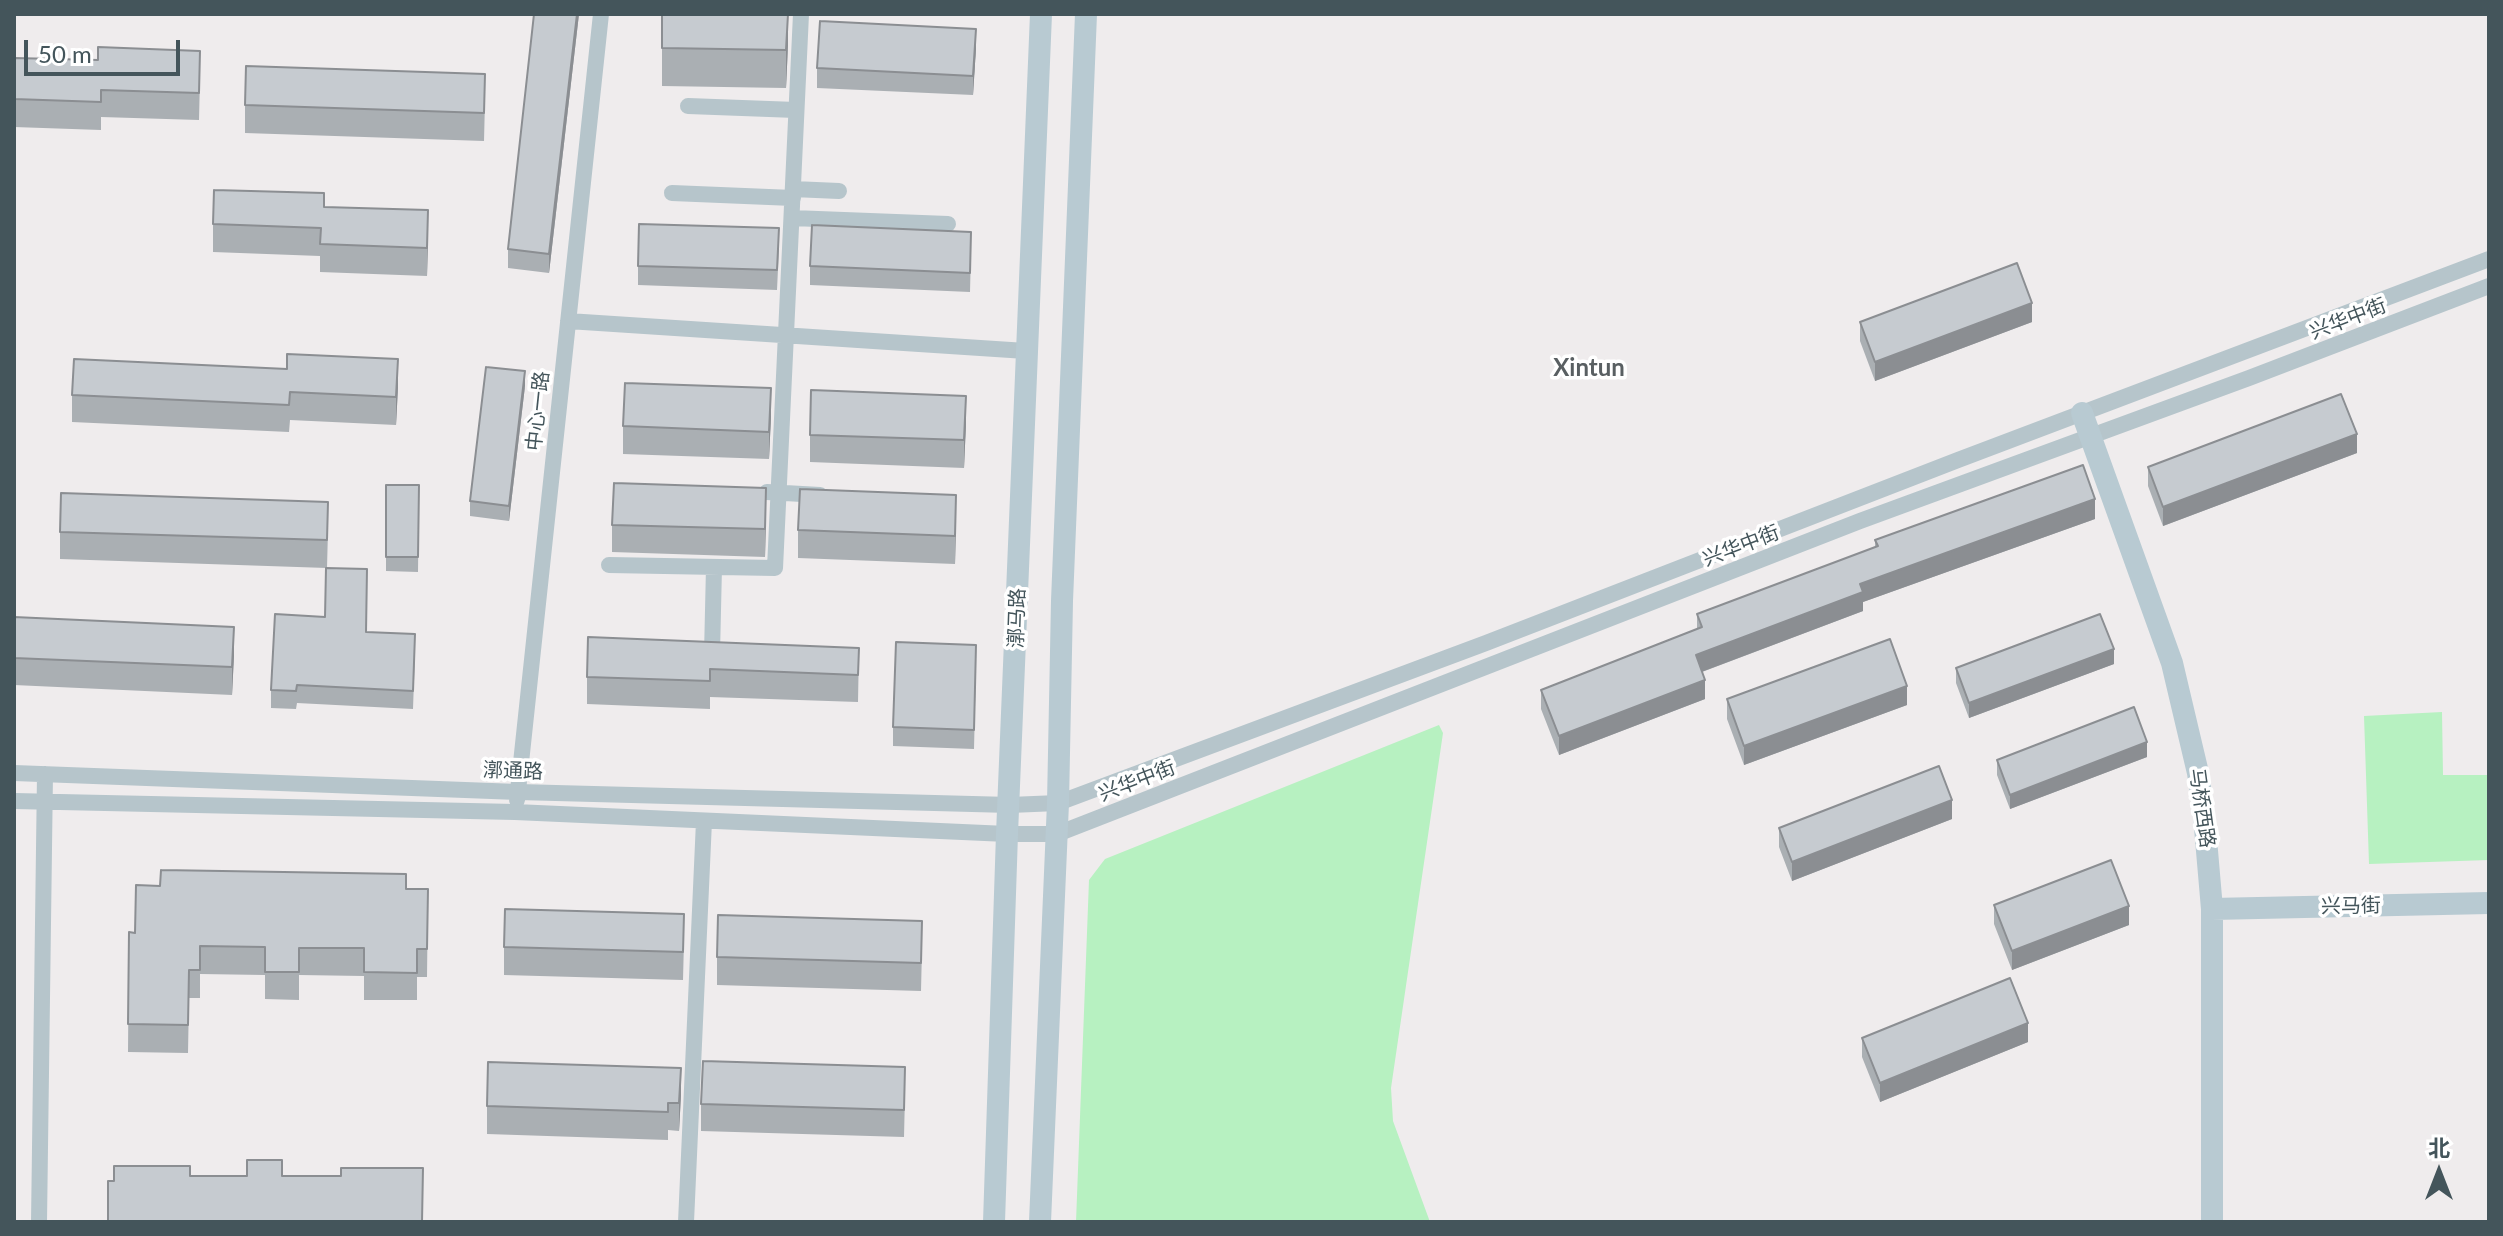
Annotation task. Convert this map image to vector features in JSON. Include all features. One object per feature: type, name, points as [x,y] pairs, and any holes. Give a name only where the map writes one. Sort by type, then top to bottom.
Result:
[{"type":"main road","name":"漷马路","points":[[994,1222],[1041,14]]},
{"type":"main road","points":[[1040,1222],[1086,14]]},
{"type":"main road","name":"马桥西路","points":[[2082,413],[2176,676],[2198,773],[2212,909],[2212,1222]]},
{"type":"main road","name":"兴马街","points":[[2212,909],[2489,903]]},
{"type":"street","name":"中心一路","points":[[515,812],[601,14]]},
{"type":"street","points":[[609,565],[775,568],[801,14]]},
{"type":"street","points":[[688,106],[796,110]]},
{"type":"street","points":[[672,193],[839,191]]},
{"type":"street","points":[[792,218],[948,224]]},
{"type":"street","name":"兴华中街","points":[[1010,805],[1058,803],[2489,259]]},
{"type":"street","name":"兴华中街","points":[[1007,834],[1057,834],[1699,583],[2489,286]]},
{"type":"street","points":[[568,321],[1026,351]]},
{"type":"street","points":[[748,491],[838,496]]},
{"type":"street","points":[[681,653],[712,654],[714,567]]},
{"type":"street","name":"漷通路","points":[[14,773],[518,792],[1010,805]]},
{"type":"street","points":[[39,1222],[45,774]]},
{"type":"street","name":"漷通路","points":[[14,801],[515,812],[1007,834]]},
{"type":"street","points":[[686,1222],[704,821]]},
{"type":"green space","points":[[2442,712],[2443,775],[2489,775],[2489,860],[2369,864],[2364,716]]},
{"type":"green space","points":[[1439,725],[1443,733],[1391,1088],[1393,1121],[1430,1222],[1076,1222],[1089,880],[1105,859]]},
{"type":"building","points":[[534,14],[577,14],[549,254],[508,249]]},
{"type":"building","points":[[662,14],[788,14],[786,50],[662,48]]},
{"type":"building","points":[[820,21],[976,29],[973,76],[817,68]]},
{"type":"building","points":[[98,47],[200,51],[199,93],[101,90],[101,102],[14,99],[14,58],[98,60]]},
{"type":"building","points":[[246,66],[485,74],[484,113],[245,105]]},
{"type":"building","points":[[214,190],[324,193],[324,207],[428,210],[427,248],[320,244],[321,228],[213,224]]},
{"type":"building","points":[[639,224],[779,228],[777,270],[638,266]]},
{"type":"building","points":[[812,225],[971,232],[970,273],[810,266]]},
{"type":"building","points":[[2017,263],[2032,303],[1875,362],[1860,322]]},
{"type":"building","points":[[287,354],[398,359],[396,397],[290,392],[289,405],[72,395],[74,359],[287,369]]},
{"type":"building","points":[[486,367],[525,371],[509,506],[470,501]]},
{"type":"building","points":[[625,383],[771,388],[769,432],[623,426]]},
{"type":"building","points":[[811,390],[966,396],[964,440],[810,435]]},
{"type":"building","points":[[2341,394],[2357,434],[2163,507],[2148,467]]},
{"type":"building","points":[[2083,465],[2095,499],[1860,584],[1863,592],[1696,655],[1705,680],[1559,736],[1541,690],[1702,627],[1697,614],[1878,546],[1875,540]]},
{"type":"building","points":[[614,483],[766,488],[765,529],[612,525]]},
{"type":"building","points":[[386,485],[419,485],[418,557],[386,557]]},
{"type":"building","points":[[800,489],[956,495],[955,536],[798,530]]},
{"type":"building","points":[[61,493],[328,502],[327,540],[60,532]]},
{"type":"building","points":[[326,568],[367,569],[366,632],[415,634],[413,691],[297,685],[296,691],[271,690],[275,614],[325,617]]},
{"type":"building","points":[[2100,614],[2114,649],[1969,703],[1956,668]]},
{"type":"building","points":[[14,617],[234,627],[232,667],[14,658]]},
{"type":"building","points":[[588,637],[859,648],[858,675],[710,669],[710,681],[587,677]]},
{"type":"building","points":[[1890,639],[1907,686],[1744,746],[1727,699]]},
{"type":"building","points":[[896,642],[976,645],[974,730],[893,727]]},
{"type":"building","points":[[2134,707],[2147,742],[2010,795],[1997,760]]},
{"type":"building","points":[[1939,766],[1952,800],[1792,862],[1779,828]]},
{"type":"building","points":[[2111,860],[2129,906],[2012,951],[1994,905]]},
{"type":"building","points":[[161,870],[406,874],[406,889],[428,889],[427,949],[417,949],[417,973],[364,972],[364,948],[299,948],[299,972],[265,972],[265,947],[200,946],[200,970],[189,970],[188,1025],[128,1024],[129,932],[135,933],[136,885],[160,886]]},
{"type":"building","points":[[505,909],[684,914],[683,952],[504,947]]},
{"type":"building","points":[[718,915],[922,921],[921,963],[717,957]]},
{"type":"building","points":[[2010,978],[2028,1023],[1880,1083],[1862,1038]]},
{"type":"building","points":[[703,1061],[905,1067],[904,1110],[701,1104]]},
{"type":"building","points":[[488,1062],[681,1068],[679,1103],[668,1103],[668,1112],[487,1106]]},
{"type":"building","points":[[247,1160],[282,1160],[282,1176],[341,1176],[341,1168],[423,1168],[422,1222],[108,1222],[108,1181],[114,1181],[114,1166],[190,1166],[190,1176],[247,1176]]},
{"type":"district","name":"Xintun","points":[[1589,368]]}]
